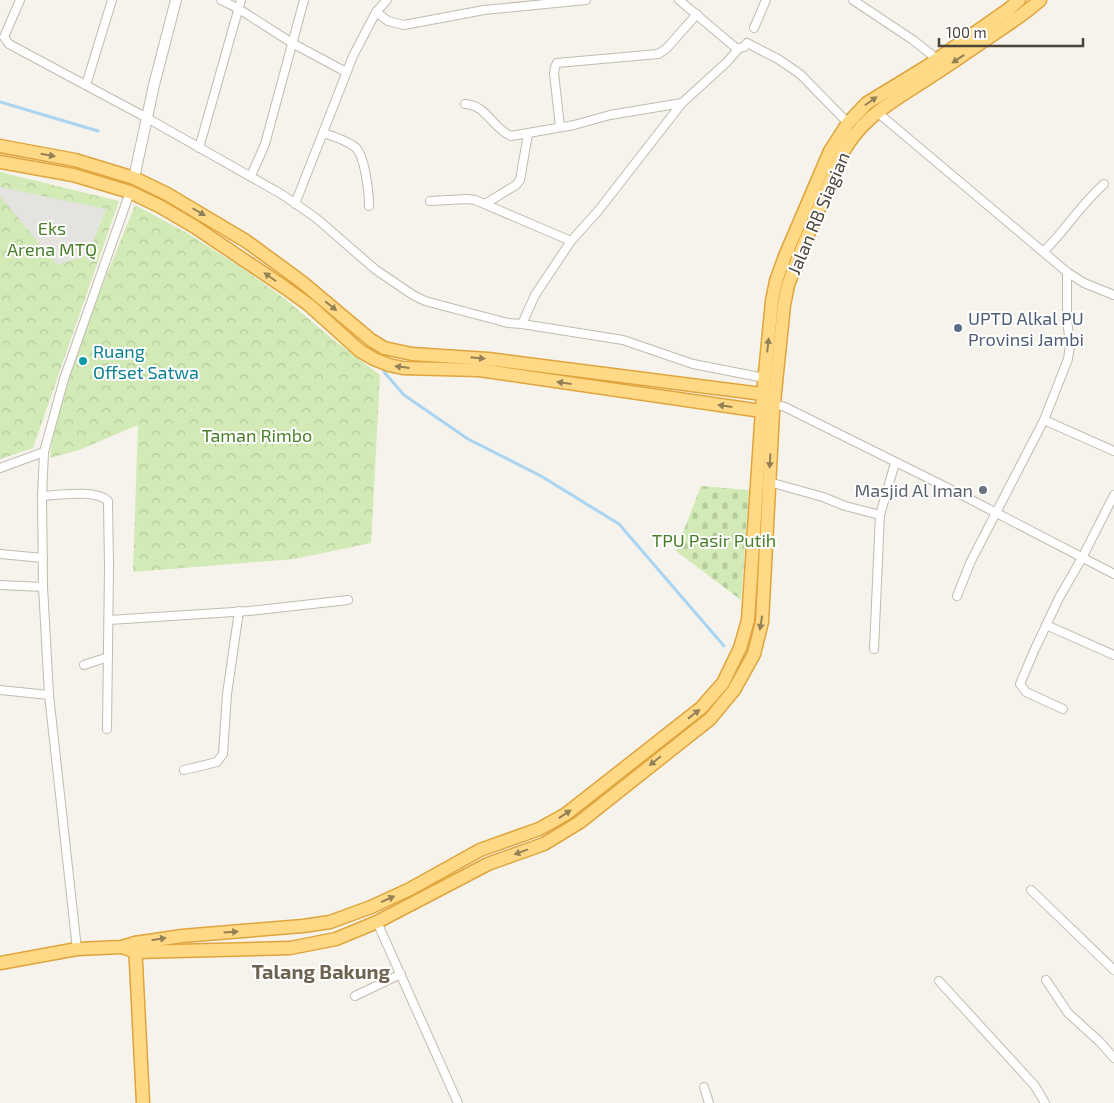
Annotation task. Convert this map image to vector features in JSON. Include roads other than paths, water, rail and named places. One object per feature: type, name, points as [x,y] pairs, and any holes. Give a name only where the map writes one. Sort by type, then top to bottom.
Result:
[{"type":"highway","name":"Jalan RB Siagian","points":[[782,283],[785,256],[830,151],[848,123],[867,103],[937,59],[1019,0]]},
{"type":"highway","name":"Jalan RB Siagian","points":[[782,283],[848,142],[862,124],[1016,19],[1040,0]]},
{"type":"highway","points":[[0,146],[74,160],[134,178],[174,198],[246,241],[302,282],[371,340],[384,348],[396,351],[488,359],[769,403]]},
{"type":"highway","points":[[0,162],[73,176],[130,192],[195,227],[235,253],[309,306],[360,351],[389,365],[404,368],[479,370],[769,403]]},
{"type":"highway","points":[[235,253],[246,241]]},
{"type":"highway","points":[[135,947],[182,936],[330,922],[370,907],[410,890],[480,850],[539,829],[566,814],[677,736],[710,718],[734,690],[754,654],[762,622],[770,482],[769,403],[765,378],[772,301],[782,283]]},
{"type":"highway","points":[[0,963],[77,949],[122,947],[290,948],[336,938],[377,922],[488,864],[544,844],[580,822],[677,736],[723,683],[740,648],[748,620],[769,403],[784,305],[782,283]]},
{"type":"highway","points":[[135,947],[143,1103]]},
{"type":"street","points":[[20,0],[4,37],[6,42],[251,176],[316,218],[376,270],[419,298],[508,323],[623,340],[693,364],[765,378]]},
{"type":"street","points":[[86,85],[112,0]]},
{"type":"street","points":[[134,178],[154,85],[176,0]]},
{"type":"street","points":[[221,0],[239,9],[292,43],[346,72]]},
{"type":"street","points":[[199,148],[241,0]]},
{"type":"street","points":[[251,176],[265,144],[304,0]]},
{"type":"street","points":[[295,204],[346,72],[376,12],[387,0]]},
{"type":"street","points":[[376,12],[388,21],[404,25],[484,10],[586,0]]},
{"type":"street","points":[[679,0],[736,48],[739,48]]},
{"type":"street","points":[[754,28],[766,0]]},
{"type":"street","points":[[853,0],[913,40],[937,59]]},
{"type":"street","points":[[560,127],[554,72],[557,63],[658,54],[666,49],[697,14]]},
{"type":"street","points":[[522,324],[535,295],[571,241],[598,211],[682,103],[727,62],[739,48],[744,47],[747,43],[778,59],[800,74],[848,123]]},
{"type":"street","points":[[465,104],[478,107],[508,134],[528,134],[610,115],[682,103]]},
{"type":"street","points":[[877,112],[1067,272],[1084,284],[1114,295]]},
{"type":"street","points":[[323,132],[345,141],[354,146],[358,151],[368,184],[369,206]]},
{"type":"street","points":[[485,204],[516,185],[520,180],[528,134]]},
{"type":"street","points":[[1044,251],[1064,229],[1076,212],[1104,184]]},
{"type":"street","points":[[77,949],[49,695],[43,587],[42,496],[44,452],[64,379],[130,192]]},
{"type":"street","points":[[430,201],[468,199],[485,204],[571,241]]},
{"type":"street","points":[[957,596],[971,561],[1044,420],[1068,359],[1070,345],[1067,318],[1067,272]]},
{"type":"street","points":[[769,403],[785,407],[960,494],[995,514],[1114,574]]},
{"type":"street","points":[[1044,420],[1114,451]]},
{"type":"street","points":[[0,468],[44,452]]},
{"type":"street","points":[[874,649],[880,515],[895,463]]},
{"type":"street","points":[[770,482],[880,515]]},
{"type":"street","points":[[42,496],[94,494],[103,496],[108,501],[107,729]]},
{"type":"street","points":[[1063,709],[1026,692],[1020,684],[1058,598],[1082,558],[1114,495]]},
{"type":"street","points":[[0,554],[43,558]]},
{"type":"street","points":[[0,584],[43,587]]},
{"type":"street","points":[[108,620],[239,612],[348,600]]},
{"type":"street","points":[[184,770],[217,762],[223,754],[227,694],[239,612]]},
{"type":"street","points":[[1046,625],[1114,655]]},
{"type":"street","points":[[84,665],[108,657]]},
{"type":"street","points":[[0,690],[49,695]]},
{"type":"street","points":[[1031,890],[1114,970]]},
{"type":"street","points":[[377,922],[458,1103]]},
{"type":"street","points":[[355,996],[401,974]]},
{"type":"street","points":[[1046,980],[1068,1013],[1100,1042],[1114,1058]]},
{"type":"street","points":[[939,981],[1034,1086],[1045,1103]]},
{"type":"street","points":[[704,1087],[709,1103]]},
{"type":"waterway","points":[[0,102],[98,131]]},
{"type":"waterway","points":[[384,372],[404,395],[468,439],[541,476],[619,524],[724,646]]},
{"type":"place","name":"UPTD Alkal PU Provinsi Jambi","points":[[958,328]]},
{"type":"place","name":"Ruang Offset Satwa","points":[[83,361]]},
{"type":"place","name":"Masjid Al Iman","points":[[983,490]]},
{"type":"district","name":"Talang Bakung","points":[[321,971]]},
{"type":"park label","name":"Eks Arena MTQ","points":[[52,238]]},
{"type":"park label","name":"Taman Rimbo","points":[[257,435]]},
{"type":"park label","name":"TPU Pasir Putih","points":[[714,540]]}]
